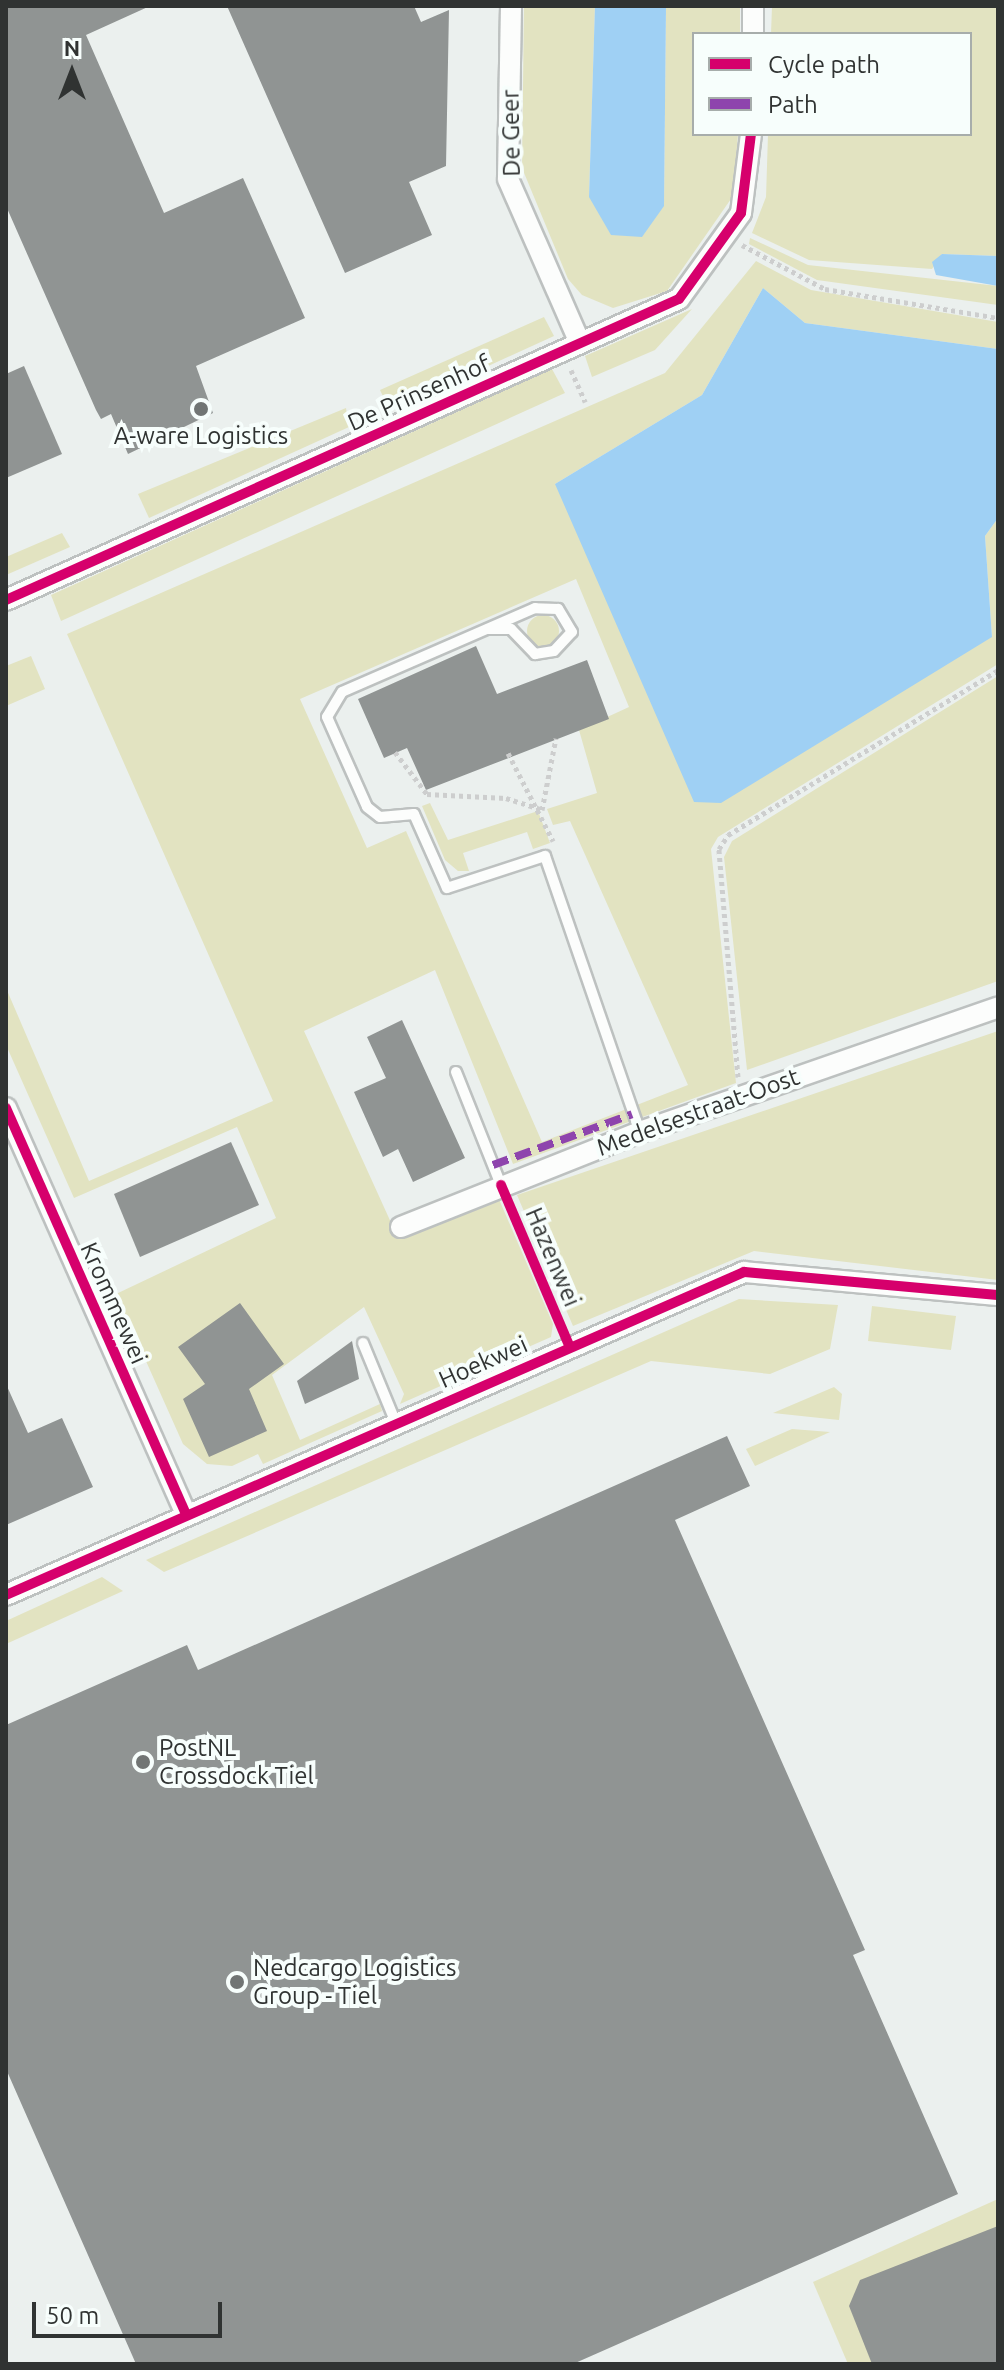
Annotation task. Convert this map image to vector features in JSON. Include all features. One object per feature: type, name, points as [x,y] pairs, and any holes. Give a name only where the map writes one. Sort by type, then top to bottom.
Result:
[{"type":"street","name":"De Geer","points":[[511,6],[508,179],[572,347]]},
{"type":"street","points":[[753,6],[753,32]]},
{"type":"street","name":"De Prinsenhof","points":[[6,600],[679,299],[728,235],[745,201],[751,136]]},
{"type":"street","name":"Medelsestraat-Oost","points":[[401,1227],[640,1132],[998,1007]]},
{"type":"street","name":"Krommewei","points":[[6,1108],[186,1514]]},
{"type":"street","name":"Hoekwei","points":[[6,1595],[744,1272],[998,1295]]},
{"type":"lane","points":[[488,629],[511,629],[535,654],[554,651],[572,632],[563,614],[545,606],[488,629],[342,692],[327,717],[367,807],[380,817],[414,814],[447,888],[545,856],[640,1132]]},
{"type":"lane","points":[[456,1072],[501,1185]]},
{"type":"lane","points":[[363,1343],[396,1423]]},
{"type":"path","points":[[728,235],[825,289],[998,318]]},
{"type":"path","points":[[572,347],[585,402]]},
{"type":"path","points":[[738,1078],[719,849],[728,835],[998,670]]},
{"type":"path","points":[[395,752],[427,794],[506,798],[542,810],[556,738]]},
{"type":"green space","points":[[524,6],[595,6],[589,197],[664,206],[666,6],[740,6],[740,32],[692,32],[692,136],[738,136],[733,196],[667,291],[613,308],[582,295],[568,279],[522,168]]},
{"type":"green space","points":[[772,6],[998,6],[998,256],[942,254],[932,269],[809,260],[752,233],[766,197],[768,136],[972,136],[972,32],[771,32]]},
{"type":"green space","points":[[750,238],[808,265],[998,286],[998,305],[817,280],[749,244]]},
{"type":"green space","points":[[756,261],[811,290],[998,322],[998,349],[805,323],[763,288],[702,395],[555,484],[992,637],[985,536],[998,518],[998,664],[718,837],[711,849],[736,1083],[513,1164],[435,970],[304,1031],[398,1238],[498,1197],[553,1324],[551,1337],[400,1404],[404,1394],[364,1307],[272,1375],[300,1440],[380,1404],[382,1411],[263,1464],[258,1454],[232,1466],[207,1464],[183,1444],[116,1294],[276,1218],[237,1127],[74,1198],[6,1045],[6,988],[89,1181],[273,1101],[67,634],[665,373]],"holes":[[[576,579],[629,707],[579,730],[597,793],[547,809],[553,825],[570,821],[688,1085],[542,1142],[406,831],[367,848],[300,699]]]},
{"type":"green space","points":[[692,309],[655,350],[592,377],[585,356]]},
{"type":"green space","points":[[544,317],[554,336],[390,411],[380,390]]},
{"type":"green space","points":[[552,369],[565,393],[61,621],[51,595]]},
{"type":"green space","points":[[346,408],[349,427],[149,518],[138,494]]},
{"type":"green space","points":[[62,533],[70,547],[6,575],[6,557]]},
{"type":"green space","points":[[543,615],[555,619],[559,631],[555,643],[543,647],[531,643],[527,631],[531,619]]},
{"type":"green space","points":[[31,656],[45,689],[6,706],[6,666]]},
{"type":"green space","points":[[998,676],[998,981],[747,1070],[724,857],[732,841]]},
{"type":"green space","points":[[430,803],[448,840],[538,811],[550,843],[533,849],[527,832],[463,853],[469,871],[458,871],[445,860],[422,806]]},
{"type":"green space","points":[[998,1031],[998,1280],[754,1251],[573,1326],[517,1195]]},
{"type":"green space","points":[[739,1299],[838,1305],[830,1349],[770,1374],[651,1361],[164,1572],[146,1560]]},
{"type":"green space","points":[[872,1306],[956,1316],[951,1350],[868,1341]]},
{"type":"green space","points":[[834,1387],[842,1394],[839,1420],[773,1413]]},
{"type":"green space","points":[[792,1429],[830,1432],[755,1466],[746,1449]]},
{"type":"green space","points":[[102,1577],[123,1591],[6,1644],[6,1621]]},
{"type":"green space","points":[[998,2199],[998,2364],[848,2364],[813,2282]]},
{"type":"water","points":[[595,6],[666,6],[664,206],[642,237],[611,235],[589,197]]},
{"type":"water","points":[[942,254],[998,256],[998,286],[936,275],[932,262]]},
{"type":"water","points":[[763,288],[805,323],[998,349],[998,518],[985,536],[992,637],[721,803],[694,802],[555,484],[702,395]]},
{"type":"building","points":[[6,6],[150,6],[86,35],[164,213],[243,178],[305,318],[196,366],[213,413],[128,454],[111,414],[101,419],[96,410],[6,206]]},
{"type":"building","points":[[227,6],[414,6],[421,22],[449,10],[446,166],[409,182],[432,235],[345,273]]},
{"type":"building","points":[[24,366],[62,454],[6,478],[6,374]]},
{"type":"building","points":[[476,646],[497,694],[587,660],[609,719],[426,790],[407,748],[384,758],[358,699]]},
{"type":"building","points":[[402,1020],[465,1158],[413,1182],[398,1149],[383,1157],[354,1092],[386,1078],[367,1037]]},
{"type":"building","points":[[231,1142],[259,1205],[140,1257],[114,1194]]},
{"type":"building","points":[[240,1303],[284,1364],[249,1389],[267,1431],[209,1457],[183,1399],[205,1384],[178,1347]]},
{"type":"building","points":[[352,1341],[359,1379],[305,1404],[297,1381]]},
{"type":"building","points":[[6,1384],[28,1433],[62,1418],[93,1487],[6,1525]]},
{"type":"building","points":[[727,1436],[750,1486],[675,1520],[865,1950],[853,1955],[958,2194],[573,2364],[136,2364],[6,2069],[6,1725],[187,1645],[198,1670]]},
{"type":"building","points":[[998,2226],[998,2364],[872,2364],[849,2306],[860,2280]]},
{"type":"marked path","points":[[493,1165],[632,1114]]},
{"type":"cycle path","points":[[6,600],[679,299],[741,213],[751,136]]},
{"type":"cycle path","points":[[6,1108],[186,1514]]},
{"type":"cycle path","name":"Hazenwei","points":[[501,1185],[569,1345]]},
{"type":"cycle path","points":[[6,1595],[744,1272],[998,1295]]},
{"type":"place","name":"A-ware Logistics","points":[[201,409]]},
{"type":"place","name":"PostNL Crossdock Tiel","points":[[143,1762]]},
{"type":"place","name":"Nedcargo Logistics Group - Tiel","points":[[237,1982]]}]
